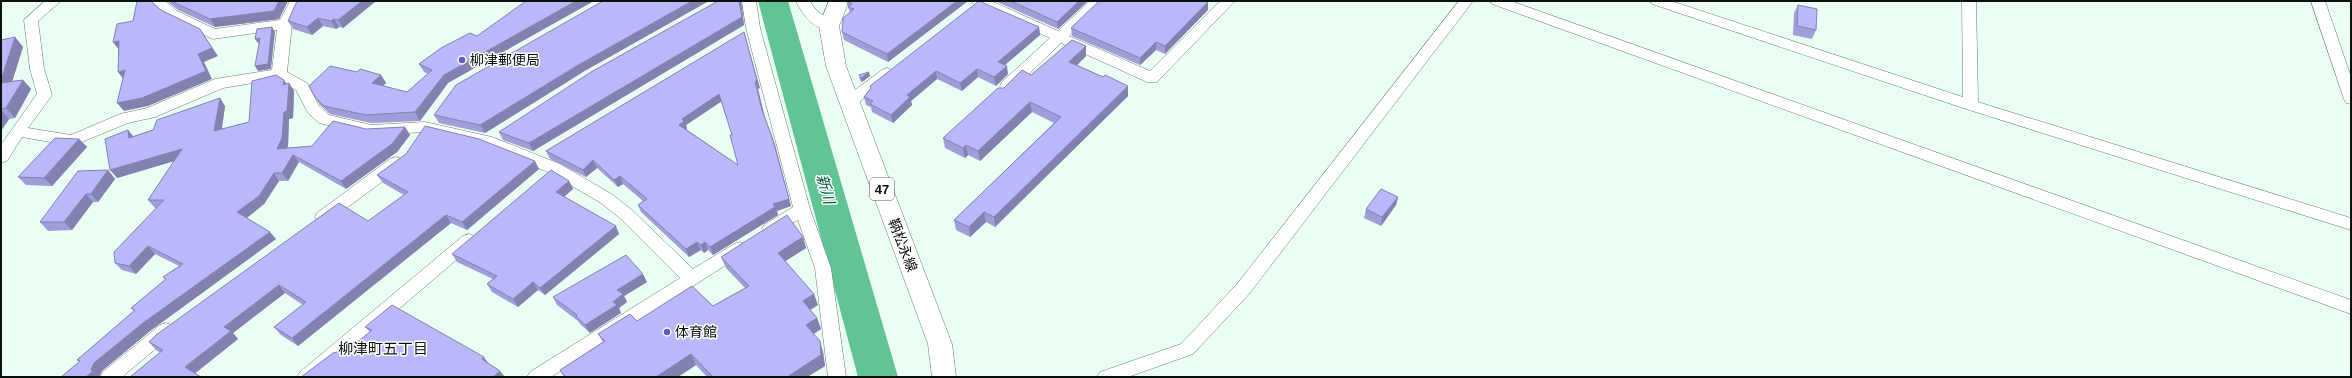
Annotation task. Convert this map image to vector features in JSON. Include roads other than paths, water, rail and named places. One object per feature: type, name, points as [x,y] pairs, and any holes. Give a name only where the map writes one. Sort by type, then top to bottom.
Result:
[{"type":"main road","points":[[829,26],[839,1]]},
{"type":"main road","name":"鞆松永線","points":[[829,26],[836,66],[940,344],[944,377]]},
{"type":"street","points":[[1,157],[45,95],[37,69],[31,20],[54,1]]},
{"type":"street","points":[[156,1],[172,14],[213,34],[285,24]]},
{"type":"street","points":[[279,74],[285,24],[297,1]]},
{"type":"street","points":[[749,1],[753,28],[802,209],[823,268],[837,377]]},
{"type":"street","points":[[803,1],[808,13],[817,21],[829,26]]},
{"type":"street","points":[[967,11],[979,1],[1152,78],[1219,4]]},
{"type":"street","points":[[999,93],[1098,1]]},
{"type":"street","points":[[1106,377],[1187,349],[1243,289],[1466,1]]},
{"type":"street","points":[[1497,1],[2351,307]]},
{"type":"street","points":[[1657,1],[1971,105],[2351,224]]},
{"type":"street","points":[[1969,1],[1971,105]]},
{"type":"street","points":[[2318,1],[2351,99]]},
{"type":"street","points":[[739,36],[753,28]]},
{"type":"street","points":[[849,102],[898,64]]},
{"type":"street","points":[[18,131],[72,141],[125,118],[150,113],[220,83],[279,74],[302,87],[313,109],[324,119],[371,130],[429,122],[494,136],[534,160],[548,173],[607,199],[627,214],[692,279]]},
{"type":"street","points":[[309,226],[404,157],[429,122]]},
{"type":"street","points":[[534,160],[547,152]]},
{"type":"street","points":[[536,377],[802,209]]},
{"type":"street","points":[[306,377],[482,229]]},
{"type":"street","points":[[109,377],[182,319]]},
{"type":"waterway","name":"新川","points":[[773,1],[878,377]]},
{"type":"place","name":"柳津郵便局","points":[[462,60]]},
{"type":"place","name":"体育館","points":[[667,332]]},
{"type":"district","name":"柳津町五丁目","points":[[383,348]]}]
